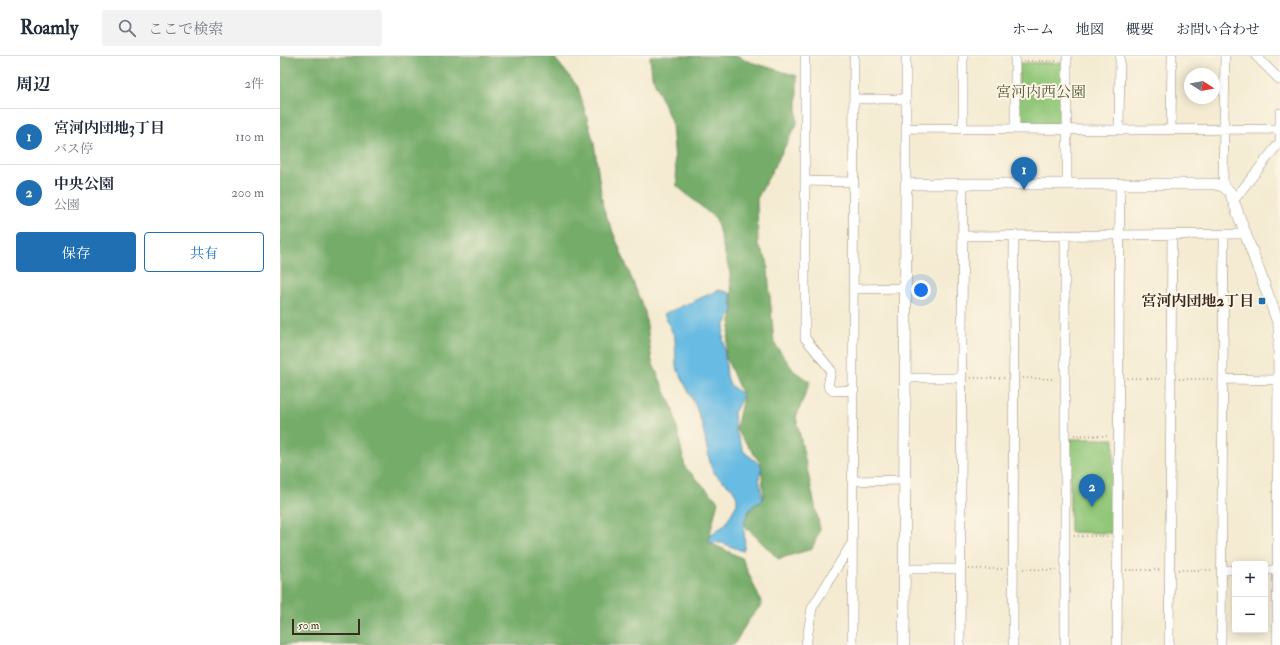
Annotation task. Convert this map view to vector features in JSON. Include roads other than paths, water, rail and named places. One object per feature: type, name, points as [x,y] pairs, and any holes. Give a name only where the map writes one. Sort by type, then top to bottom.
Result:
[{"type":"street","points":[[805,56],[805,338],[831,370],[828,386],[833,390],[854,390]]},
{"type":"street","points":[[852,645],[854,56]]},
{"type":"street","points":[[904,645],[906,56]]},
{"type":"street","points":[[963,56],[963,128]]},
{"type":"street","points":[[1119,130],[1120,56]]},
{"type":"street","points":[[1171,130],[1172,56]]},
{"type":"street","points":[[1223,186],[1225,56]]},
{"type":"street","points":[[1256,56],[1280,80]]},
{"type":"street","points":[[1015,58],[1015,129]]},
{"type":"street","points":[[1067,58],[1067,184]]},
{"type":"street","points":[[854,99],[906,99]]},
{"type":"street","points":[[1233,201],[1280,142],[1280,113]]},
{"type":"street","points":[[906,128],[1119,130],[1279,129]]},
{"type":"street","points":[[805,181],[853,182]]},
{"type":"street","points":[[906,184],[1214,184],[1223,186],[1230,192],[1280,325],[1278,645]]},
{"type":"street","points":[[960,645],[963,184]]},
{"type":"street","points":[[1117,645],[1120,184]]},
{"type":"street","points":[[1169,645],[1172,234]]},
{"type":"street","points":[[1221,645],[1224,234]]},
{"type":"street","points":[[963,236],[1246,234]]},
{"type":"street","points":[[1013,645],[1014,235]]},
{"type":"street","points":[[1065,235],[1065,645]]},
{"type":"street","points":[[854,289],[905,288]]},
{"type":"street","points":[[905,378],[962,378]]},
{"type":"street","points":[[1223,380],[1279,380]]},
{"type":"street","points":[[853,481],[905,480]]},
{"type":"street","points":[[806,645],[812,608],[852,543]]},
{"type":"street","points":[[904,569],[961,569]]},
{"type":"street","points":[[1222,570],[1232,570]]},
{"type":"street","points":[[1268,570],[1278,570]]},
{"type":"water","points":[[719,290],[730,293],[733,311],[725,324],[723,335],[727,376],[730,385],[743,395],[734,413],[735,429],[744,452],[762,466],[759,478],[763,500],[753,506],[745,519],[745,541],[743,551],[722,543],[708,542],[711,534],[725,525],[737,504],[737,498],[733,489],[715,474],[710,463],[702,424],[696,407],[676,366],[675,338],[664,314]]},
{"type":"place","name":"宮河内団地3丁目","points":[[1024,190]]},
{"type":"place","name":"宮河内団地2丁目","points":[[1262,301]]},
{"type":"place","name":"中央公園","points":[[1092,507]]},
{"type":"park label","name":"宮河内西公園","points":[[1041,92]]}]
